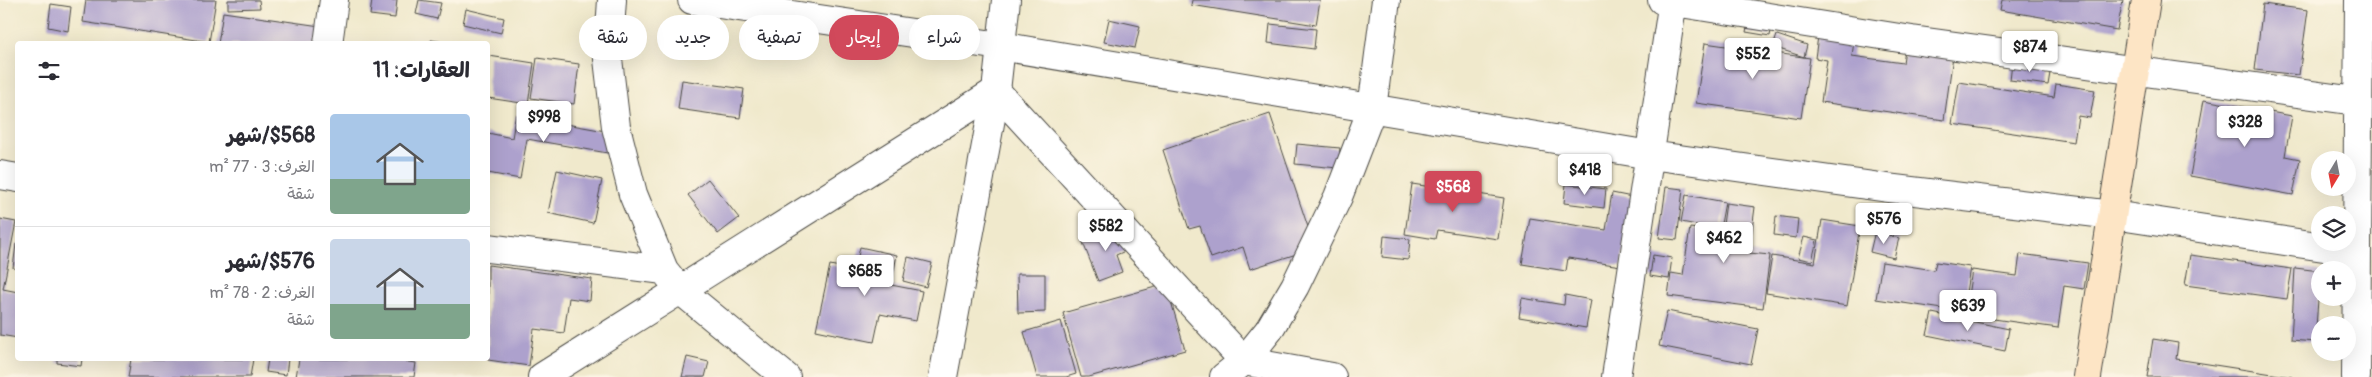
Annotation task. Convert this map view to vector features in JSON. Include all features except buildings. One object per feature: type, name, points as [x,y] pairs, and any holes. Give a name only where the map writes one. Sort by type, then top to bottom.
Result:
[{"type":"main road","points":[[2087,377],[2146,0]]},
{"type":"street","points":[[328,41],[334,0]]},
{"type":"street","points":[[612,0],[608,58],[616,127],[633,194],[672,280],[786,377]]},
{"type":"street","points":[[692,0],[1000,46],[1650,155],[1888,188],[2113,215],[2357,252]]},
{"type":"street","points":[[943,377],[996,90],[1006,0]]},
{"type":"street","points":[[1234,369],[1269,330],[1295,286],[1338,197],[1372,109],[1386,0]]},
{"type":"street","points":[[2356,377],[2356,101],[2359,0]]},
{"type":"street","points":[[1616,377],[1650,155],[1669,1],[1912,40],[2356,101]]},
{"type":"street","points":[[542,377],[672,280],[996,90]]},
{"type":"street","points":[[996,90],[1234,369],[1332,377]]},
{"type":"street","points":[[0,175],[15,178]]},
{"type":"street","points":[[490,248],[672,280]]}]
